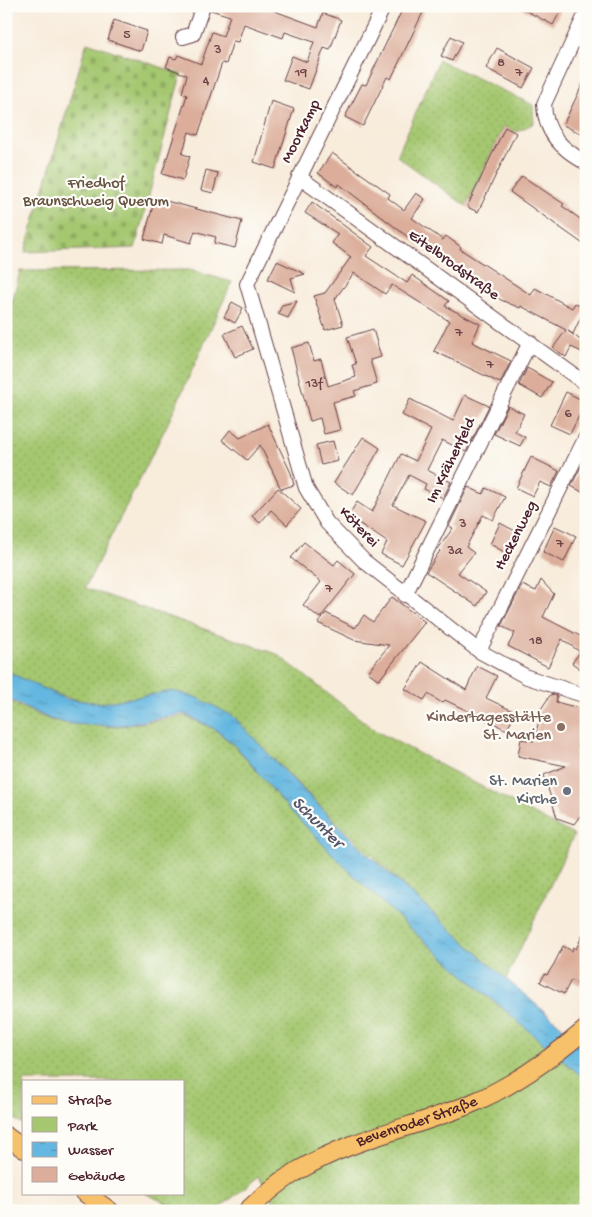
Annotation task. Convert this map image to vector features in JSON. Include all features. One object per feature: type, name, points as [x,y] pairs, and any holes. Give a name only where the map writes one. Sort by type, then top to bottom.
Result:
[{"type":"main road","name":"Bevenroder Straße","points":[[247,1211],[272,1188],[302,1168],[346,1147],[424,1121],[500,1090],[550,1058],[582,1032]]},
{"type":"main road","points":[[6,1137],[22,1148]]},
{"type":"main road","points":[[86,1194],[110,1211]]},
{"type":"street","points":[[183,37],[193,34],[203,6]]},
{"type":"street","name":"Moorkamp","points":[[251,273],[381,7]]},
{"type":"street","points":[[586,13],[544,104],[544,115],[557,143],[586,163]]},
{"type":"street","name":"Eitelbrodstraße","points":[[299,178],[586,384]]},
{"type":"street","name":"Köterei","points":[[251,273],[247,284],[248,289],[306,488],[327,524],[364,561],[479,652],[527,677],[586,696]]},
{"type":"street","name":"Im Krähenfeld","points":[[405,595],[530,342]]},
{"type":"street","name":"Heckenweg","points":[[479,652],[586,437]]},
{"type":"green space","name":"Friedhof Braunschweig Querum","points":[[87,42],[181,74],[135,248],[25,252]]},
{"type":"green space","points":[[439,60],[533,105],[534,123],[517,132],[504,126],[466,206],[397,156]]},
{"type":"green space","points":[[189,270],[232,282],[168,423],[85,588],[277,654],[376,731],[574,835],[506,979],[366,851],[233,716],[116,702],[100,703],[72,699],[46,690],[6,671],[6,327],[20,271]]},
{"type":"green space","points":[[6,700],[50,720],[116,727],[184,716],[213,728],[234,745],[286,805],[348,870],[422,939],[586,1080],[586,1211],[278,1211],[259,1176],[217,1210],[182,1211],[147,1194],[185,1194],[185,1080],[22,1080],[22,1124],[6,1114]]},
{"type":"water","name":"Schunter","points":[[6,671],[66,699],[101,703],[173,691],[198,698],[233,716],[292,779],[363,850],[506,979],[586,1047],[586,1080],[422,939],[348,870],[286,806],[235,745],[213,728],[183,714],[116,726],[70,724],[50,719],[6,698]]},
{"type":"building","points":[[212,6],[261,6],[318,27],[323,13],[341,20],[330,50],[324,48],[309,89],[283,80],[292,56],[307,62],[314,42],[285,32],[283,38],[244,24],[238,42],[233,41],[226,64],[222,63],[198,135],[189,132],[182,154],[190,156],[183,180],[162,174],[187,95],[182,93],[187,75],[166,67],[170,57],[176,59],[178,55],[201,64],[212,32],[223,36],[230,16],[211,10]]},
{"type":"building","points":[[404,6],[426,6],[391,79],[387,77],[363,126],[345,117],[362,84],[366,85]]},
{"type":"building","points":[[517,6],[563,6],[553,25]]},
{"type":"building","points":[[114,20],[147,31],[141,51],[108,40]]},
{"type":"building","points":[[451,36],[462,42],[452,61],[441,56]]},
{"type":"building","points":[[497,48],[534,68],[523,88],[486,68]]},
{"type":"building","points":[[586,77],[586,136],[563,125]]},
{"type":"building","points":[[271,101],[294,109],[275,169],[254,162]]},
{"type":"building","points":[[505,127],[516,133],[478,212],[467,207]]},
{"type":"building","points":[[332,153],[390,194],[388,198],[404,210],[416,193],[425,199],[412,218],[443,240],[446,236],[461,247],[460,249],[531,295],[535,288],[572,308],[575,303],[585,308],[573,334],[568,331],[586,344],[586,354],[571,347],[566,357],[553,348],[566,330],[521,306],[520,308],[501,300],[422,245],[421,247],[339,184],[337,187],[318,173]]},
{"type":"building","points":[[206,170],[218,173],[213,193],[201,190]]},
{"type":"building","points":[[522,176],[564,204],[562,206],[586,223],[586,246],[510,192]]},
{"type":"building","points":[[155,198],[242,221],[235,248],[214,243],[216,237],[195,231],[191,243],[164,235],[162,244],[144,239]]},
{"type":"building","points":[[312,202],[373,247],[366,256],[407,283],[412,275],[449,301],[445,306],[480,324],[472,342],[511,361],[500,383],[434,351],[449,321],[392,285],[385,294],[354,273],[335,299],[343,325],[325,330],[314,296],[325,293],[351,257],[332,243],[338,234],[305,213]]},
{"type":"building","points":[[277,261],[305,274],[291,278],[295,292],[268,279]]},
{"type":"building","points":[[297,301],[288,318],[278,314],[282,305]]},
{"type":"building","points":[[232,302],[243,308],[235,323],[224,317]]},
{"type":"building","points":[[242,326],[253,349],[235,357],[224,334]]},
{"type":"building","points":[[373,329],[381,357],[370,360],[377,384],[354,391],[356,396],[333,402],[340,430],[324,434],[320,418],[310,421],[291,348],[309,343],[314,361],[321,359],[328,386],[356,377],[352,365],[356,364],[347,337]]},
{"type":"building","points":[[527,368],[552,382],[542,398],[519,385]]},
{"type":"building","points":[[566,392],[586,402],[570,434],[550,425]]},
{"type":"building","points":[[465,395],[489,406],[466,452],[442,440],[427,470],[451,482],[443,498],[424,489],[426,484],[409,475],[393,505],[426,521],[402,565],[381,554],[387,542],[348,516],[357,502],[372,512],[401,454],[416,461],[431,430],[402,415],[410,399],[453,421]]},
{"type":"building","points":[[508,406],[524,414],[515,432],[525,437],[520,446],[494,434]]},
{"type":"building","points":[[268,424],[291,473],[294,485],[281,489],[260,445],[247,460],[222,440],[230,430],[240,438]]},
{"type":"building","points":[[363,437],[380,448],[353,495],[334,483]]},
{"type":"building","points":[[333,441],[338,461],[321,465],[316,445]]},
{"type":"building","points":[[531,457],[559,471],[551,487],[540,482],[533,496],[516,488]]},
{"type":"building","points":[[586,457],[586,494],[571,486]]},
{"type":"building","points":[[468,487],[483,494],[486,488],[505,497],[493,520],[483,515],[466,547],[474,553],[458,573],[486,592],[477,606],[426,572],[440,551],[438,549],[453,528],[449,526]]},
{"type":"building","points":[[278,488],[301,509],[287,525],[271,510],[260,523],[252,516]]},
{"type":"building","points":[[500,523],[519,533],[508,554],[490,544]]},
{"type":"building","points":[[555,526],[576,536],[564,562],[543,552]]},
{"type":"building","points":[[304,542],[334,565],[338,560],[355,574],[320,618],[303,605],[321,582],[291,558]]},
{"type":"building","points":[[541,580],[554,594],[543,617],[586,639],[586,673],[572,663],[580,652],[562,639],[548,667],[508,646],[515,633],[501,626],[522,585],[536,591]]},
{"type":"building","points":[[392,597],[425,622],[379,680],[368,672],[389,645],[354,640],[318,623],[326,613],[355,628],[364,615],[373,622]]},
{"type":"building","points":[[422,662],[466,690],[477,666],[497,676],[486,698],[515,712],[507,730],[445,700],[442,703],[428,694],[424,700],[405,689]]},
{"type":"building","points":[[551,694],[557,696],[556,702],[586,710],[586,741],[578,745],[586,757],[586,818],[580,816],[574,824],[557,818],[544,775],[566,766],[518,756],[521,739],[534,741],[540,716],[537,715]]},
{"type":"building","points":[[586,928],[586,974],[580,985],[571,980],[564,994],[540,982],[545,974],[547,975],[563,946],[572,951],[573,947],[576,949]]},
{"type":"place","name":"Kindertagesstätte St. Marien","points":[[561,727]]},
{"type":"place","name":"St. Marien Kirche","points":[[567,791]]}]
